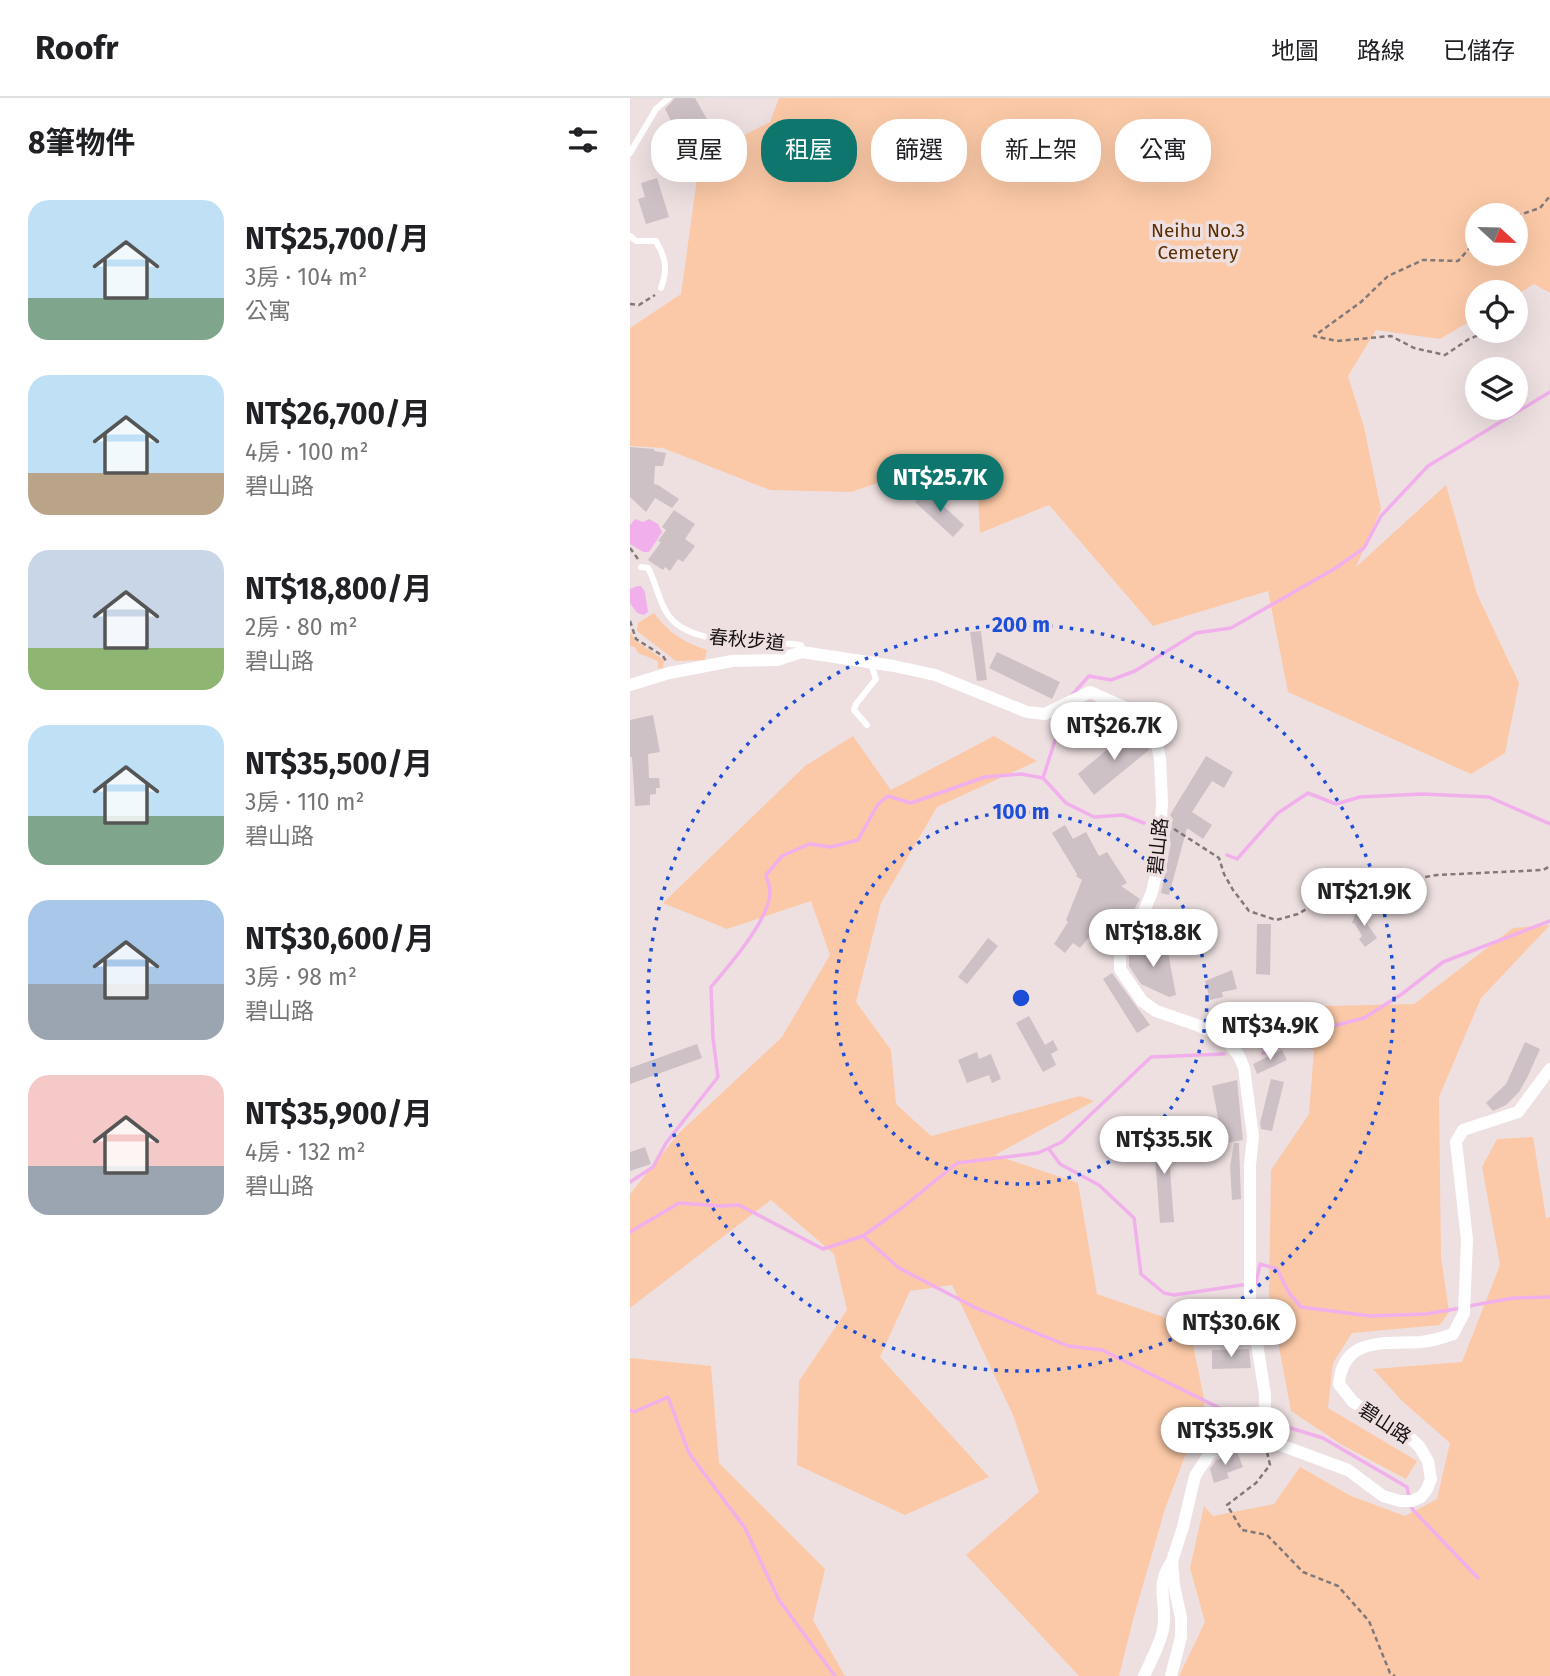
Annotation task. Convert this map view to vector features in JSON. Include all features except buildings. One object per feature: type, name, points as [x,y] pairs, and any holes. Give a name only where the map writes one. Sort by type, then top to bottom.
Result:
[{"type":"street","name":"碧山路","points":[[630,685],[669,673],[732,660],[777,660],[802,652],[935,675],[1027,712],[1045,713],[1090,692],[1133,711],[1148,721],[1155,735],[1160,759],[1161,822],[1158,865],[1152,892],[1120,952],[1120,969],[1142,1001],[1156,1011],[1225,1038],[1239,1056],[1244,1068],[1253,1136],[1250,1165],[1250,1298],[1265,1395],[1264,1439]]},
{"type":"street","name":"碧山路","points":[[1171,1676],[1181,1637],[1181,1618],[1172,1561],[1195,1476],[1210,1453],[1247,1438],[1264,1439],[1348,1470],[1382,1496],[1412,1501],[1421,1497],[1427,1489],[1431,1479],[1428,1461],[1419,1447],[1408,1436],[1353,1402],[1339,1384],[1340,1370],[1349,1355],[1363,1347],[1379,1343],[1423,1342],[1453,1335],[1464,1313],[1467,1240],[1456,1142],[1463,1130],[1518,1112],[1550,1069]]},
{"type":"street","points":[[1144,1676],[1159,1644],[1163,1627],[1164,1573],[1172,1561]]},
{"type":"lane","points":[[630,153],[656,109],[669,98]]},
{"type":"lane","points":[[630,236],[636,241],[656,241],[664,256],[666,273],[661,288]]},
{"type":"lane","name":"春秋步道","points":[[641,567],[648,568],[665,611],[682,629],[712,639],[801,645],[802,652]]},
{"type":"lane","points":[[867,725],[854,710],[876,679],[871,663]]},
{"type":"path","points":[[1528,212],[1540,208],[1550,196]]},
{"type":"path","points":[[1465,253],[1458,261],[1423,260],[1388,276],[1362,302],[1314,336],[1337,341],[1391,336],[1414,348],[1445,355],[1465,342]]},
{"type":"path","points":[[630,304],[646,302],[661,288]]},
{"type":"path","points":[[630,621],[631,636],[663,656],[667,660],[669,673]]},
{"type":"path","points":[[1161,822],[1219,858],[1233,890],[1249,911],[1271,920],[1282,920],[1298,914],[1320,901],[1332,887],[1347,880],[1388,883],[1437,875],[1543,870],[1550,866]]},
{"type":"path","points":[[1264,1439],[1270,1465],[1256,1483],[1227,1504],[1242,1530],[1267,1535],[1303,1572],[1338,1586],[1369,1622],[1390,1673],[1395,1676]]},
{"type":"green space","name":"Neihu No.3 Cemetery","points":[[779,98],[1550,98],[1550,293],[1534,284],[1528,288],[1528,280],[1465,280],[1465,324],[1440,339],[1376,330],[1348,376],[1364,427],[1381,509],[1356,567],[1446,485],[1477,594],[1519,683],[1505,753],[1471,774],[1288,692],[1268,591],[1153,626],[1049,505],[980,533],[977,475],[961,455],[851,492],[770,490],[663,448],[630,446],[630,328],[681,294],[697,182],[747,182],[747,134],[761,126],[761,182],[857,182],[857,119],[771,119]]},
{"type":"green space","points":[[654,613],[677,636],[707,650],[705,660],[676,661],[637,631],[638,623]]},
{"type":"green space","points":[[630,632],[636,641],[664,660],[663,669],[658,668],[658,661],[638,653],[635,647],[630,646]]},
{"type":"green space","points":[[853,736],[891,790],[994,736],[1037,761],[937,807],[881,903],[856,1002],[891,1050],[896,1104],[931,1136],[1080,1096],[1094,1101],[995,1155],[1078,1183],[1097,1294],[1189,1326],[1205,1403],[1165,1509],[1119,1676],[1079,1676],[966,1555],[1039,1492],[1013,1415],[952,1285],[910,1291],[880,1357],[989,1477],[905,1515],[797,1465],[799,1381],[847,1310],[834,1254],[771,1200],[630,1308],[630,1194],[679,1133],[782,1037],[830,955],[811,901],[727,929],[663,903],[805,766]]},
{"type":"green space","points":[[1550,925],[1481,998],[1439,1097],[1441,1256],[1449,1312],[1440,1325],[1352,1333],[1333,1363],[1328,1408],[1417,1461],[1406,1479],[1342,1445],[1291,1411],[1269,1294],[1271,1170],[1309,1114],[1314,1050],[1248,1031],[1282,1007],[1414,1004],[1513,928]]},
{"type":"green space","points":[[1533,1137],[1546,1218],[1550,1217],[1550,1676],[1179,1676],[1205,1622],[1190,1568],[1204,1506],[1213,1516],[1274,1504],[1300,1467],[1351,1496],[1405,1516],[1437,1499],[1450,1443],[1402,1401],[1373,1369],[1462,1362],[1500,1265],[1482,1167],[1497,1139]]},
{"type":"green space","points":[[630,1358],[711,1366],[719,1463],[825,1569],[813,1620],[845,1676],[630,1676]]},
{"type":"shaded area","points":[[635,519],[643,522],[649,519],[658,524],[662,532],[649,552],[643,552],[630,544],[630,525]]},
{"type":"shaded area","points":[[641,586],[645,592],[648,612],[644,615],[637,613],[630,603],[630,589]]},
{"type":"waterway","points":[[1071,696],[1089,676],[1111,680],[1135,671],[1196,633],[1231,628],[1334,569],[1364,548],[1381,516],[1428,466],[1550,392]]},
{"type":"waterway","points":[[1043,778],[1065,709]]},
{"type":"waterway","points":[[630,1182],[653,1167],[666,1143],[718,1077],[711,987],[747,942],[764,915],[770,891],[766,875],[782,856],[809,844],[831,847],[858,840],[878,804],[888,796],[911,803],[985,777],[1021,774],[1043,778],[1066,803],[1094,817],[1123,815],[1144,823]]},
{"type":"waterway","points":[[1227,855],[1237,859],[1278,813],[1308,793],[1336,804],[1360,797],[1422,794],[1489,797],[1550,824]]},
{"type":"waterway","points":[[1263,1053],[1329,1027],[1364,1018],[1402,994],[1443,962],[1550,921]]},
{"type":"waterway","points":[[630,1232],[679,1203],[739,1205],[823,1249],[863,1236],[957,1163],[1038,1153],[1062,1142],[1151,1057],[1224,1054]]},
{"type":"waterway","points":[[1049,1149],[1060,1164],[1099,1185],[1134,1218],[1141,1274],[1164,1293],[1174,1295],[1256,1283],[1260,1264],[1277,1269],[1289,1293],[1301,1307],[1370,1316],[1426,1314],[1461,1308]]},
{"type":"waterway","points":[[863,1236],[899,1268],[976,1308],[1068,1346],[1102,1350],[1252,1424],[1274,1423],[1323,1438],[1407,1487],[1409,1497]]},
{"type":"waterway","points":[[1469,1306],[1513,1298],[1550,1297]]},
{"type":"waterway","points":[[630,1410],[634,1412],[668,1397],[689,1453],[745,1528],[779,1600],[835,1676]]},
{"type":"waterway","points":[[1411,1505],[1478,1578]]}]
